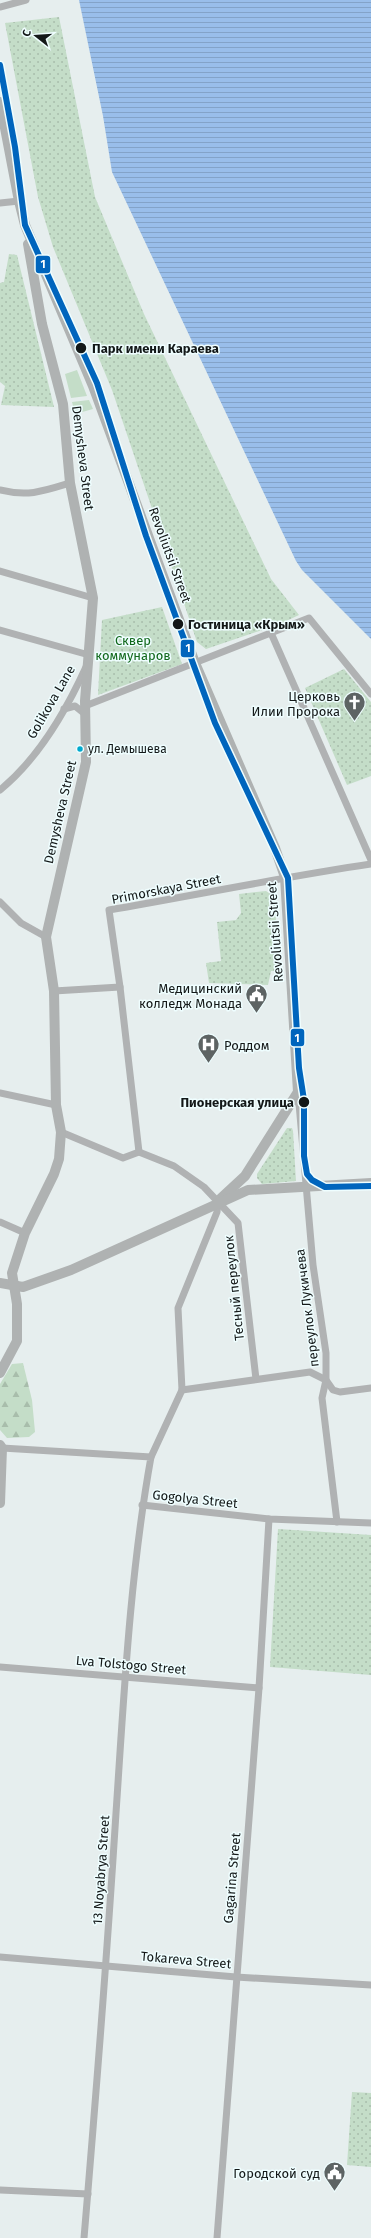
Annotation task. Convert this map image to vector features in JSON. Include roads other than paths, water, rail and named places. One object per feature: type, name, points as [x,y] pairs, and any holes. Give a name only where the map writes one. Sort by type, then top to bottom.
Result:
[{"type":"street","points":[[0,7],[26,0]]},
{"type":"street","name":"Revoliutsii Street","points":[[0,102],[18,201],[25,224],[93,386],[196,663],[275,848],[285,877],[298,1092]]},
{"type":"street","points":[[0,203],[18,201]]},
{"type":"street","name":"Demysheva Street","points":[[0,1373],[17,1341],[17,1304],[12,1273],[25,1233],[54,1174],[59,1159],[61,1132],[56,1105],[54,990],[46,937],[52,902],[86,762],[85,710],[93,598],[70,483],[63,404],[42,324],[25,224]]},
{"type":"street","points":[[0,490],[15,494],[38,493],[70,483]]},
{"type":"street","points":[[0,571],[93,598]]},
{"type":"street","points":[[64,709],[75,706],[85,710],[196,663],[309,618],[371,694]]},
{"type":"street","points":[[0,630],[89,658]]},
{"type":"street","points":[[271,633],[371,860]]},
{"type":"street","name":"Golikova Lane","points":[[0,790],[10,782],[44,741],[64,709],[89,658]]},
{"type":"street","name":"Primorskaya Street","points":[[139,1152],[120,987],[109,910],[247,886],[285,877],[371,864]]},
{"type":"street","points":[[0,902],[21,923],[46,937]]},
{"type":"street","points":[[54,990],[120,987]]},
{"type":"street","points":[[298,1092],[245,1176],[218,1201],[217,1212],[178,1308],[182,1390],[310,1372],[326,1380],[333,1390],[340,1392],[371,1388]]},
{"type":"street","name":"переулок Лукичева","points":[[298,1092],[313,1265],[326,1353],[326,1380],[322,1398],[337,1522]]},
{"type":"street","points":[[0,1093],[56,1105]]},
{"type":"street","points":[[61,1132],[123,1158],[139,1152]]},
{"type":"street","name":"Тесный переулок","points":[[139,1152],[174,1166],[204,1187],[238,1223],[256,1379]]},
{"type":"street","points":[[245,1176],[248,1190]]},
{"type":"street","points":[[0,1283],[15,1287],[23,1287],[71,1270],[218,1201],[248,1190],[371,1183]]},
{"type":"street","points":[[0,1222],[25,1233]]},
{"type":"street","name":"Gogolya Street","points":[[182,1390],[151,1457],[142,1505],[269,1519],[371,1523]]},
{"type":"street","points":[[0,1503],[1,1446],[151,1457]]},
{"type":"street","name":"13 Noyabrya Street","points":[[84,2238],[106,1966],[126,1676],[142,1505]]},
{"type":"street","name":"Gagarina Street","points":[[217,2238],[259,1688],[269,1519]]},
{"type":"street","name":"Lva Tolstogo Street","points":[[0,1668],[126,1676],[259,1688]]},
{"type":"street","name":"Tokareva Street","points":[[0,1957],[236,1977],[371,1985]]},
{"type":"street","points":[[0,2190],[88,2194]]},
{"type":"water","points":[[79,0],[371,0],[371,639],[302,570],[296,561],[112,172],[103,116]]},
{"type":"place","name":"Парк имени Караева","points":[[81,348]]},
{"type":"place","name":"Гостиница «Крым»","points":[[178,624]]},
{"type":"place","name":"Церковь Илии Пророка","points":[[355,722]]},
{"type":"place","name":"ул. Демышева","points":[[80,749]]},
{"type":"place","name":"Медицинский колледж Монада","points":[[257,1014]]},
{"type":"place","name":"Роддом","points":[[208,1064]]},
{"type":"place","name":"Пионерская улица","points":[[304,1102]]},
{"type":"place","name":"Городской суд","points":[[335,2192]]},
{"type":"park label","name":"Сквер коммунаров","points":[[133,648]]}]
